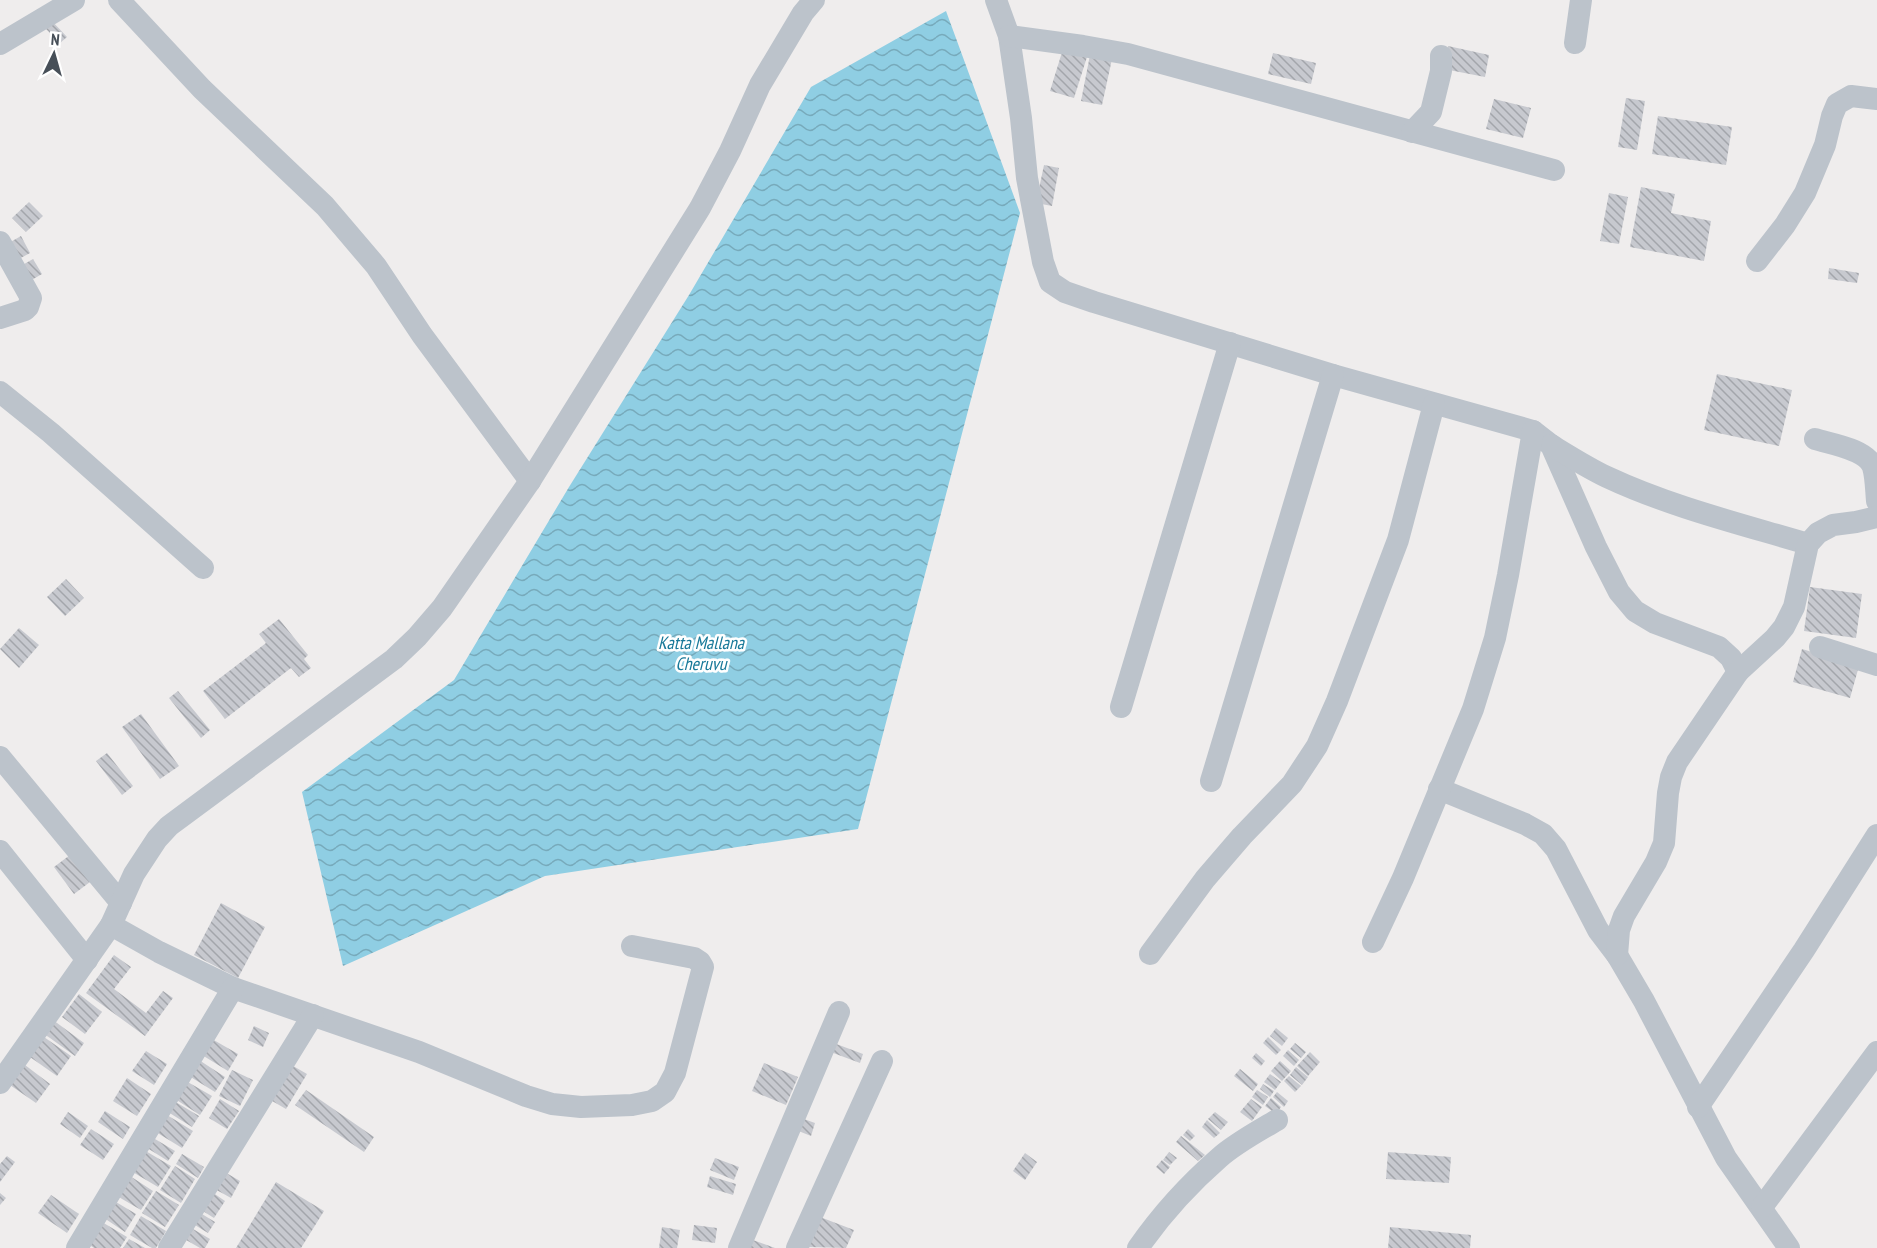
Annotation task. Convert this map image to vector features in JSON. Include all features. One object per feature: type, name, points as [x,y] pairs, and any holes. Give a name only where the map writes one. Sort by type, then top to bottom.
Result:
[{"type":"street","points":[[0,44],[43,7],[74,0]]},
{"type":"street","points":[[119,0],[202,89],[325,206],[376,266],[422,335],[530,481]]},
{"type":"street","points":[[0,1083],[111,926],[134,874],[157,839],[169,826],[394,659],[442,608],[530,481],[700,208],[730,151],[760,85],[803,13],[814,0]]},
{"type":"street","points":[[996,0],[1009,36],[1027,178],[1042,262],[1050,282],[1065,292],[1094,302],[1333,375],[1533,431],[1551,445],[1633,489],[1808,544]]},
{"type":"street","points":[[1575,43],[1581,0]]},
{"type":"street","points":[[1009,36],[1128,54],[1554,170]]},
{"type":"street","points":[[1412,132],[1431,112],[1441,71],[1441,56]]},
{"type":"street","points":[[1757,261],[1806,193],[1825,145],[1837,104],[1851,96],[1877,99]]},
{"type":"street","points":[[0,243],[30,298],[25,310],[0,318]]},
{"type":"street","points":[[1120,706],[1230,343]]},
{"type":"street","points":[[1211,781],[1333,375]]},
{"type":"street","points":[[0,392],[51,433],[203,568]]},
{"type":"street","points":[[1150,954],[1205,879],[1292,784],[1317,746],[1337,701],[1398,540],[1434,404]]},
{"type":"street","points":[[1373,942],[1403,878],[1473,709],[1495,638],[1533,431]]},
{"type":"street","points":[[1815,439],[1861,453],[1869,459],[1873,468],[1877,501]]},
{"type":"street","points":[[1551,445],[1619,592],[1635,611],[1655,623],[1719,647],[1731,658],[1738,672]]},
{"type":"street","points":[[1617,956],[1619,930],[1624,916],[1656,862],[1664,843],[1668,793],[1677,762],[1738,672],[1784,627],[1794,608],[1808,544],[1818,532],[1833,525],[1877,517]]},
{"type":"street","points":[[1820,647],[1877,665]]},
{"type":"street","points":[[0,757],[122,903]]},
{"type":"street","points":[[1439,789],[1525,824],[1542,834],[1557,849],[1598,930],[1617,956],[1644,1001],[1726,1158],[1789,1248]]},
{"type":"street","points":[[1698,1107],[1804,950],[1877,836]]},
{"type":"street","points":[[0,851],[87,960]]},
{"type":"street","points":[[111,926],[233,988],[419,1052],[526,1096],[552,1104],[581,1107],[633,1105],[652,1101],[665,1092],[675,1073],[703,967],[694,958],[632,946]]},
{"type":"street","points":[[77,1248],[233,988]]},
{"type":"street","points":[[739,1248],[839,1012]]},
{"type":"street","points":[[169,1248],[313,1015]]},
{"type":"street","points":[[1762,1207],[1877,1052]]},
{"type":"street","points":[[797,1248],[882,1061]]},
{"type":"street","points":[[1138,1248],[1158,1219],[1220,1157],[1277,1120]]},
{"type":"water","name":"Katta Mallana Cheruvu","points":[[946,11],[1020,213],[858,829],[545,876],[343,966],[302,792],[454,680],[569,487],[689,295],[811,87]]},
{"type":"building","points":[[51,20],[67,37],[60,43],[44,27]]},
{"type":"building","points":[[1448,46],[1489,55],[1485,77],[1444,69]]},
{"type":"building","points":[[1063,49],[1087,57],[1074,98],[1050,91]]},
{"type":"building","points":[[1273,53],[1316,63],[1311,84],[1268,74]]},
{"type":"building","points":[[1090,55],[1112,59],[1102,105],[1081,101]]},
{"type":"building","points":[[1626,98],[1645,101],[1637,150],[1618,147]]},
{"type":"building","points":[[1494,99],[1531,108],[1523,138],[1486,129]]},
{"type":"building","points":[[1658,116],[1732,127],[1726,165],[1652,154]]},
{"type":"building","points":[[1044,165],[1059,168],[1052,206],[1036,203]]},
{"type":"building","points":[[1641,187],[1675,194],[1671,213],[1711,221],[1704,261],[1630,247]]},
{"type":"building","points":[[1609,193],[1628,197],[1619,244],[1600,241]]},
{"type":"building","points":[[29,202],[43,216],[26,232],[12,218]]},
{"type":"building","points":[[21,236],[30,253],[17,260],[7,244]]},
{"type":"building","points":[[33,259],[42,274],[28,282],[19,267]]},
{"type":"building","points":[[1829,268],[1859,273],[1857,283],[1828,279]]},
{"type":"building","points":[[1717,374],[1792,390],[1779,446],[1704,430]]},
{"type":"building","points":[[66,579],[84,598],[65,616],[47,597]]},
{"type":"building","points":[[1810,587],[1862,594],[1856,638],[1804,631]]},
{"type":"building","points":[[279,619],[308,655],[304,659],[311,668],[299,677],[291,668],[225,719],[203,691],[266,643],[259,634]]},
{"type":"building","points":[[19,628],[39,645],[19,668],[0,649]]},
{"type":"building","points":[[1802,649],[1859,666],[1850,698],[1793,682]]},
{"type":"building","points":[[178,691],[210,730],[201,738],[169,698]]},
{"type":"building","points":[[141,714],[179,766],[160,779],[122,727]]},
{"type":"building","points":[[107,753],[133,786],[122,795],[96,761]]},
{"type":"building","points":[[74,852],[94,879],[74,894],[54,867]]},
{"type":"building","points":[[221,903],[265,927],[238,978],[194,955]]},
{"type":"building","points":[[114,955],[131,967],[114,989],[146,1013],[163,991],[173,998],[145,1036],[86,993]]},
{"type":"building","points":[[79,994],[102,1012],[85,1034],[62,1017]]},
{"type":"building","points":[[53,1020],[84,1043],[75,1056],[43,1033]]},
{"type":"building","points":[[254,1026],[269,1033],[263,1047],[248,1040]]},
{"type":"building","points":[[1276,1028],[1288,1038],[1282,1046],[1270,1036]]},
{"type":"building","points":[[44,1037],[71,1056],[57,1076],[30,1057]]},
{"type":"building","points":[[1268,1037],[1281,1050],[1276,1055],[1263,1043]]},
{"type":"building","points":[[212,1039],[238,1054],[228,1071],[202,1055]]},
{"type":"building","points":[[831,1042],[863,1054],[860,1063],[828,1051]]},
{"type":"building","points":[[1295,1043],[1306,1052],[1301,1058],[1290,1049]]},
{"type":"building","points":[[1288,1050],[1299,1060],[1294,1066],[1283,1056]]},
{"type":"building","points":[[146,1051],[167,1064],[154,1085],[132,1071]]},
{"type":"building","points":[[1310,1052],[1320,1062],[1308,1076],[1297,1066]]},
{"type":"building","points":[[1256,1053],[1265,1061],[1261,1066],[1252,1058]]},
{"type":"building","points":[[199,1060],[225,1077],[215,1092],[189,1076]]},
{"type":"building","points":[[1280,1061],[1291,1071],[1282,1081],[1271,1071]]},
{"type":"building","points":[[288,1063],[307,1074],[286,1109],[267,1098]]},
{"type":"building","points":[[764,1063],[798,1077],[786,1105],[752,1091]]},
{"type":"building","points":[[25,1065],[50,1084],[36,1103],[10,1085]]},
{"type":"building","points":[[1296,1067],[1308,1077],[1302,1085],[1290,1075]]},
{"type":"building","points":[[1240,1069],[1258,1084],[1253,1091],[1234,1076]]},
{"type":"building","points":[[232,1070],[253,1080],[240,1106],[219,1096]]},
{"type":"building","points":[[1270,1074],[1281,1082],[1275,1090],[1264,1082]]},
{"type":"building","points":[[1289,1076],[1301,1086],[1295,1092],[1284,1081]]},
{"type":"building","points":[[127,1078],[151,1094],[137,1116],[113,1101]]},
{"type":"building","points":[[186,1081],[212,1096],[200,1115],[175,1099]]},
{"type":"building","points":[[1263,1084],[1274,1091],[1270,1097],[1260,1089]]},
{"type":"building","points":[[306,1090],[374,1137],[364,1152],[295,1105]]},
{"type":"building","points":[[1257,1090],[1268,1097],[1263,1105],[1252,1097]]},
{"type":"building","points":[[1277,1092],[1288,1101],[1284,1107],[1273,1097]]},
{"type":"building","points":[[1271,1098],[1281,1107],[1276,1114],[1265,1106]]},
{"type":"building","points":[[220,1099],[239,1111],[227,1129],[209,1118]]},
{"type":"building","points":[[1251,1099],[1262,1107],[1252,1121],[1240,1112]]},
{"type":"building","points":[[174,1101],[199,1116],[192,1127],[168,1112]]},
{"type":"building","points":[[105,1111],[130,1127],[123,1139],[98,1122]]},
{"type":"building","points":[[68,1112],[88,1126],[80,1138],[60,1124]]},
{"type":"building","points":[[1215,1112],[1228,1122],[1221,1130],[1208,1119]]},
{"type":"building","points":[[167,1115],[193,1131],[182,1148],[156,1132]]},
{"type":"building","points":[[801,1118],[815,1123],[811,1136],[796,1130]]},
{"type":"building","points":[[1207,1120],[1220,1133],[1214,1138],[1202,1127]]},
{"type":"building","points":[[91,1129],[114,1144],[103,1160],[80,1145]]},
{"type":"building","points":[[1188,1129],[1195,1136],[1190,1141],[1183,1135]]},
{"type":"building","points":[[150,1136],[175,1151],[168,1161],[144,1146]]},
{"type":"building","points":[[1181,1136],[1205,1155],[1198,1161],[1176,1142]]},
{"type":"building","points":[[144,1150],[171,1166],[158,1187],[131,1171]]},
{"type":"building","points":[[1169,1152],[1177,1158],[1170,1165],[1163,1160]]},
{"type":"building","points":[[1388,1152],[1451,1157],[1449,1183],[1386,1179]]},
{"type":"building","points":[[1025,1153],[1037,1162],[1025,1180],[1013,1171]]},
{"type":"building","points":[[182,1154],[204,1167],[198,1178],[176,1164]]},
{"type":"building","points":[[7,1156],[15,1162],[0,1182],[0,1164]]},
{"type":"building","points":[[715,1158],[739,1167],[734,1180],[710,1170]]},
{"type":"building","points":[[1162,1160],[1170,1167],[1164,1174],[1156,1167]]},
{"type":"building","points":[[175,1166],[195,1179],[181,1203],[160,1190]]},
{"type":"building","points":[[223,1171],[240,1181],[231,1198],[213,1188]]},
{"type":"building","points":[[130,1176],[153,1191],[141,1210],[117,1196]]},
{"type":"building","points":[[710,1176],[736,1184],[733,1195],[707,1187]]},
{"type":"building","points":[[276,1182],[324,1211],[301,1248],[236,1248]]},
{"type":"building","points":[[209,1190],[225,1201],[214,1218],[198,1208]]},
{"type":"building","points":[[156,1191],[179,1205],[165,1227],[142,1213]]},
{"type":"building","points":[[0,1193],[6,1198],[0,1205]]},
{"type":"building","points":[[51,1195],[79,1214],[67,1233],[38,1213]]},
{"type":"building","points":[[111,1199],[136,1214],[125,1232],[101,1216]]},
{"type":"building","points":[[197,1211],[215,1222],[208,1233],[190,1222]]},
{"type":"building","points":[[141,1216],[166,1231],[156,1248],[130,1235]]},
{"type":"building","points":[[820,1217],[854,1230],[846,1248],[808,1247]]},
{"type":"building","points":[[102,1222],[127,1237],[120,1248],[94,1248],[88,1244]]},
{"type":"building","points":[[694,1225],[717,1228],[715,1243],[692,1240]]},
{"type":"building","points":[[188,1226],[210,1239],[205,1248],[200,1248],[181,1237]]},
{"type":"building","points":[[662,1227],[680,1230],[677,1248],[659,1248]]},
{"type":"building","points":[[1390,1227],[1471,1235],[1470,1248],[1388,1248]]},
{"type":"building","points":[[129,1239],[145,1248],[123,1248]]},
{"type":"building","points":[[750,1239],[775,1248],[747,1248]]}]
